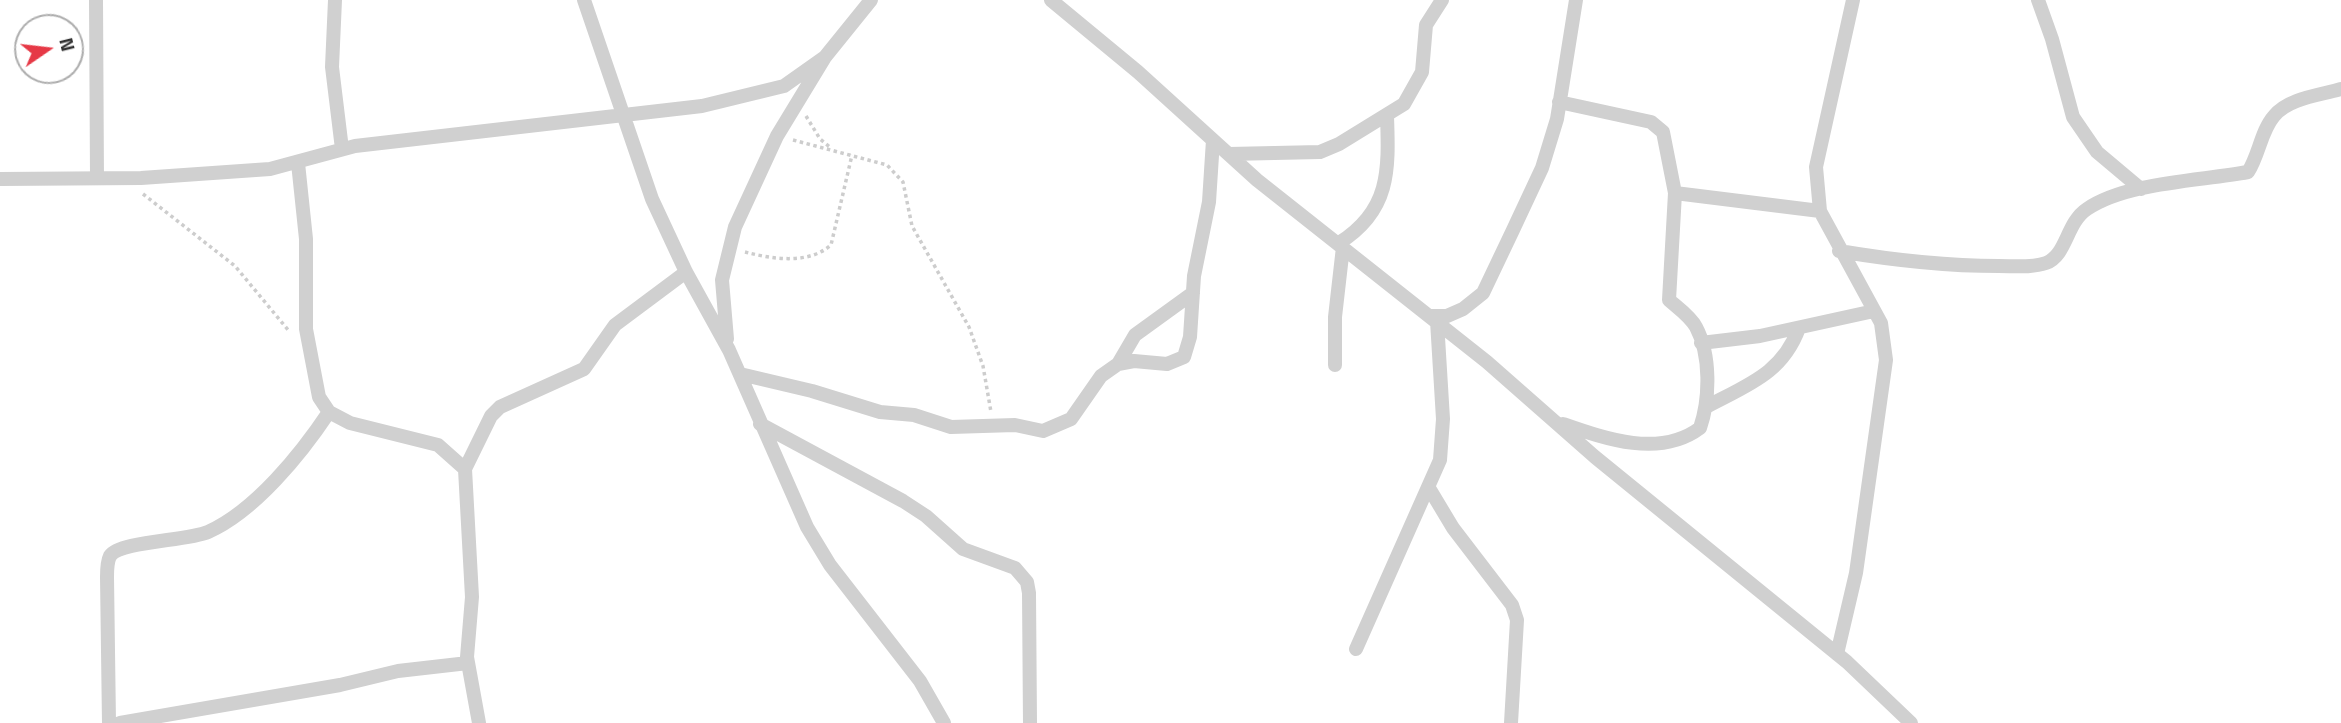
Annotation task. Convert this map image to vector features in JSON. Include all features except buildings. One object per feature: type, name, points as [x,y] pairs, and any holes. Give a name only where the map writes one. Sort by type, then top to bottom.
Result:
[{"type":"street","points":[[96,0],[97,178]]},
{"type":"street","points":[[335,0],[332,67],[342,149]]},
{"type":"street","points":[[584,0],[652,199],[686,272],[729,350],[807,527],[830,565],[920,681],[944,723]]},
{"type":"street","points":[[729,350],[722,280],[734,227],[798,101],[825,57],[871,0]]},
{"type":"street","points":[[1051,0],[1228,154],[1434,318],[1553,420],[1837,654],[1912,723]]},
{"type":"street","points":[[1228,154],[1320,152],[1339,144],[1404,104],[1422,72],[1426,25],[1442,0]]},
{"type":"street","points":[[1434,318],[1463,309],[1483,293],[1542,168],[1559,102],[1576,0]]},
{"type":"street","points":[[1837,654],[1856,573],[1886,360],[1881,323],[1839,251],[1820,211],[1816,167],[1853,0]]},
{"type":"street","points":[[2038,0],[2052,39],[2073,117],[2098,152],[2141,190]]},
{"type":"street","points":[[0,179],[121,178],[270,169],[342,149],[702,106],[783,86],[825,57]]},
{"type":"street","points":[[1839,251],[1952,267],[2025,266],[2048,262],[2059,254],[2075,218],[2090,207],[2141,190],[2248,172],[2258,157],[2274,116],[2288,105],[2341,89]]},
{"type":"street","points":[[1553,420],[1591,434],[1660,446],[1685,439],[1700,428],[1706,407],[1706,375],[1695,326],[1669,300],[1675,192],[1663,132],[1651,121],[1559,102]]},
{"type":"street","points":[[1335,365],[1335,317],[1341,245],[1362,229],[1383,194],[1389,162],[1387,116]]},
{"type":"street","points":[[1118,364],[1134,361],[1167,364],[1184,357],[1190,337],[1193,293],[1209,202],[1213,140]]},
{"type":"street","points":[[298,163],[306,239],[306,329],[319,397],[329,412],[350,423],[438,445],[465,469]]},
{"type":"street","points":[[1675,192],[1820,211]]},
{"type":"street","points":[[479,723],[468,663],[467,634],[472,597],[465,469],[491,416],[500,407],[584,369],[615,325],[686,272]]},
{"type":"street","points":[[740,374],[812,391],[880,412],[914,415],[951,427],[993,424],[1043,430],[1071,419],[1101,376],[1118,364],[1140,330],[1193,293]]},
{"type":"street","points":[[1701,344],[1799,328],[1874,311]]},
{"type":"street","points":[[1356,649],[1429,488],[1444,446],[1434,318]]},
{"type":"street","points":[[1706,407],[1777,367],[1790,351],[1799,328]]},
{"type":"street","points":[[109,723],[109,558],[117,550],[208,532],[230,519],[284,472],[329,412]]},
{"type":"street","points":[[760,424],[903,501],[926,516],[963,549],[1014,568],[1022,574],[1029,593],[1030,723]]},
{"type":"street","points":[[1429,488],[1453,528],[1512,605],[1517,620],[1511,723]]},
{"type":"street","points":[[120,723],[340,685],[398,671],[468,663]]},
{"type":"path","points":[[798,101],[820,139],[832,149]]},
{"type":"path","points":[[778,136],[887,165],[903,182],[912,226],[969,327],[983,366],[993,424]]},
{"type":"path","points":[[730,247],[773,258],[810,256],[824,251],[836,234],[852,155]]},
{"type":"path","points":[[121,178],[235,266],[293,336]]}]
